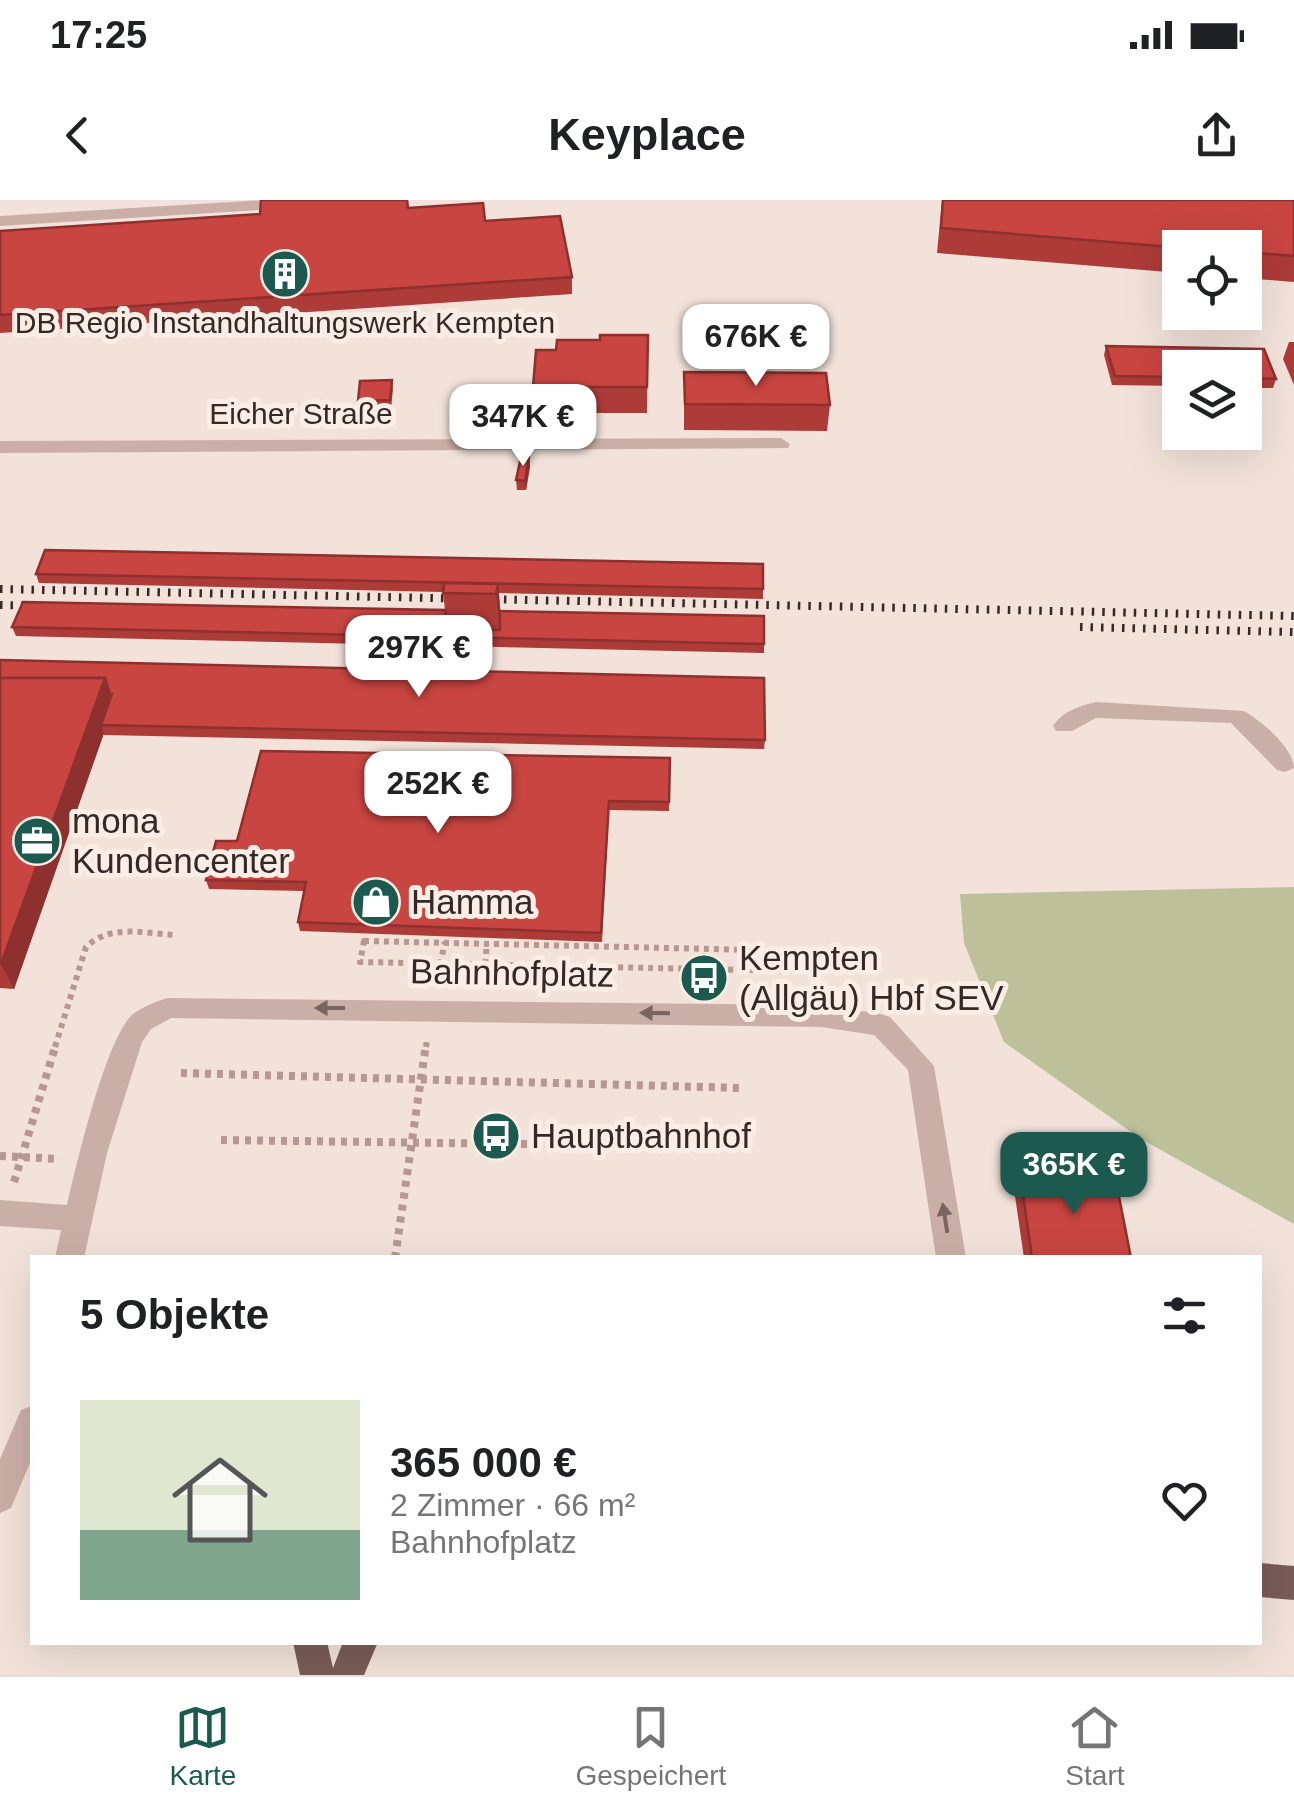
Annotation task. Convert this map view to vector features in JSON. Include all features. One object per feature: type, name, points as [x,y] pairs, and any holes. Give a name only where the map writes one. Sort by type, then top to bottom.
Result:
[{"type":"main road","points":[[1262,1580],[1294,1583]]},
{"type":"main road","points":[[311,1645],[317,1675]]},
{"type":"main road","points":[[346,1675],[361,1645]]},
{"type":"street","points":[[0,221],[340,200]]},
{"type":"street","name":"Eicher Straße","points":[[0,447],[782,444]]},
{"type":"street","points":[[1064,726],[1082,713],[1096,710],[1236,716],[1250,725],[1285,764]]},
{"type":"street","name":"Bahnhofplatz","points":[[70,1255],[76,1218],[130,1038],[142,1022],[168,1008],[821,1016],[880,1026],[921,1066],[951,1255]]},
{"type":"street","points":[[0,1213],[76,1218]]},
{"type":"street","points":[[0,1497],[30,1426]]},
{"type":"path","points":[[21,1157],[86,947],[97,936],[110,933],[174,935]]},
{"type":"path","points":[[442,959],[445,939]]},
{"type":"path","points":[[445,939],[487,944],[798,951],[799,971],[704,974],[360,962],[364,941],[445,939]]},
{"type":"path","points":[[485,964],[487,944]]},
{"type":"path","points":[[395,1255],[431,1010]]},
{"type":"path","points":[[181,1074],[742,1088]]},
{"type":"path","points":[[221,1140],[744,1147]]},
{"type":"path","points":[[0,1156],[92,1161]]},
{"type":"green space","points":[[1294,887],[1294,1224],[1141,1139],[1004,1042],[964,943],[960,894]]},
{"type":"building","name":"DB Regio Instandhaltungswerk Kempten","points":[[261,200],[407,200],[408,208],[483,203],[485,221],[560,216],[572,277],[0,315],[0,231],[260,214]]},
{"type":"building","points":[[943,200],[1294,200],[1294,256],[1262,253],[1262,230],[1162,230],[1162,246],[941,228]]},
{"type":"building","points":[[600,335],[648,335],[647,387],[533,387],[536,350],[556,350],[557,340],[600,340]]},
{"type":"building","points":[[1106,346],[1264,349],[1276,379],[1262,379],[1262,350],[1162,350],[1162,377],[1115,376]]},
{"type":"building","points":[[684,372],[826,373],[830,405],[685,404]]},
{"type":"building","points":[[392,380],[390,400],[358,401],[360,381]]},
{"type":"building","points":[[521,457],[529,457],[525,481],[516,480]]},
{"type":"building","points":[[45,550],[763,564],[763,589],[36,574]]},
{"type":"building","points":[[444,583],[498,584],[496,594],[443,593]]},
{"type":"building","points":[[23,602],[445,610],[448,629],[500,630],[500,611],[764,616],[764,644],[12,627]]},
{"type":"building","points":[[0,660],[764,678],[765,740],[101,725],[112,694],[105,678],[0,678]]},
{"type":"building","points":[[0,678],[105,678],[1,964],[0,964]]},
{"type":"building","points":[[261,751],[670,758],[669,802],[609,801],[601,933],[298,922],[306,882],[206,880],[216,841],[237,841]]},
{"type":"building","points":[[1020,1174],[1115,1176],[1130,1255],[1032,1255]]},
{"type":"railway","points":[[0,589],[1294,616]]},
{"type":"railway","points":[[0,605],[50,606]]},
{"type":"railway","points":[[1080,627],[1294,632]]},
{"type":"place","name":"DB Regio Instandhaltungswerk Kempten","points":[[285,274]]},
{"type":"place","name":"mona Kundencenter","points":[[37,841]]},
{"type":"place","name":"Hamma","points":[[376,902]]},
{"type":"place","name":"Kempten (Allgäu) Hbf SEV","points":[[704,978]]},
{"type":"place","name":"Hauptbahnhof","points":[[496,1136]]}]
